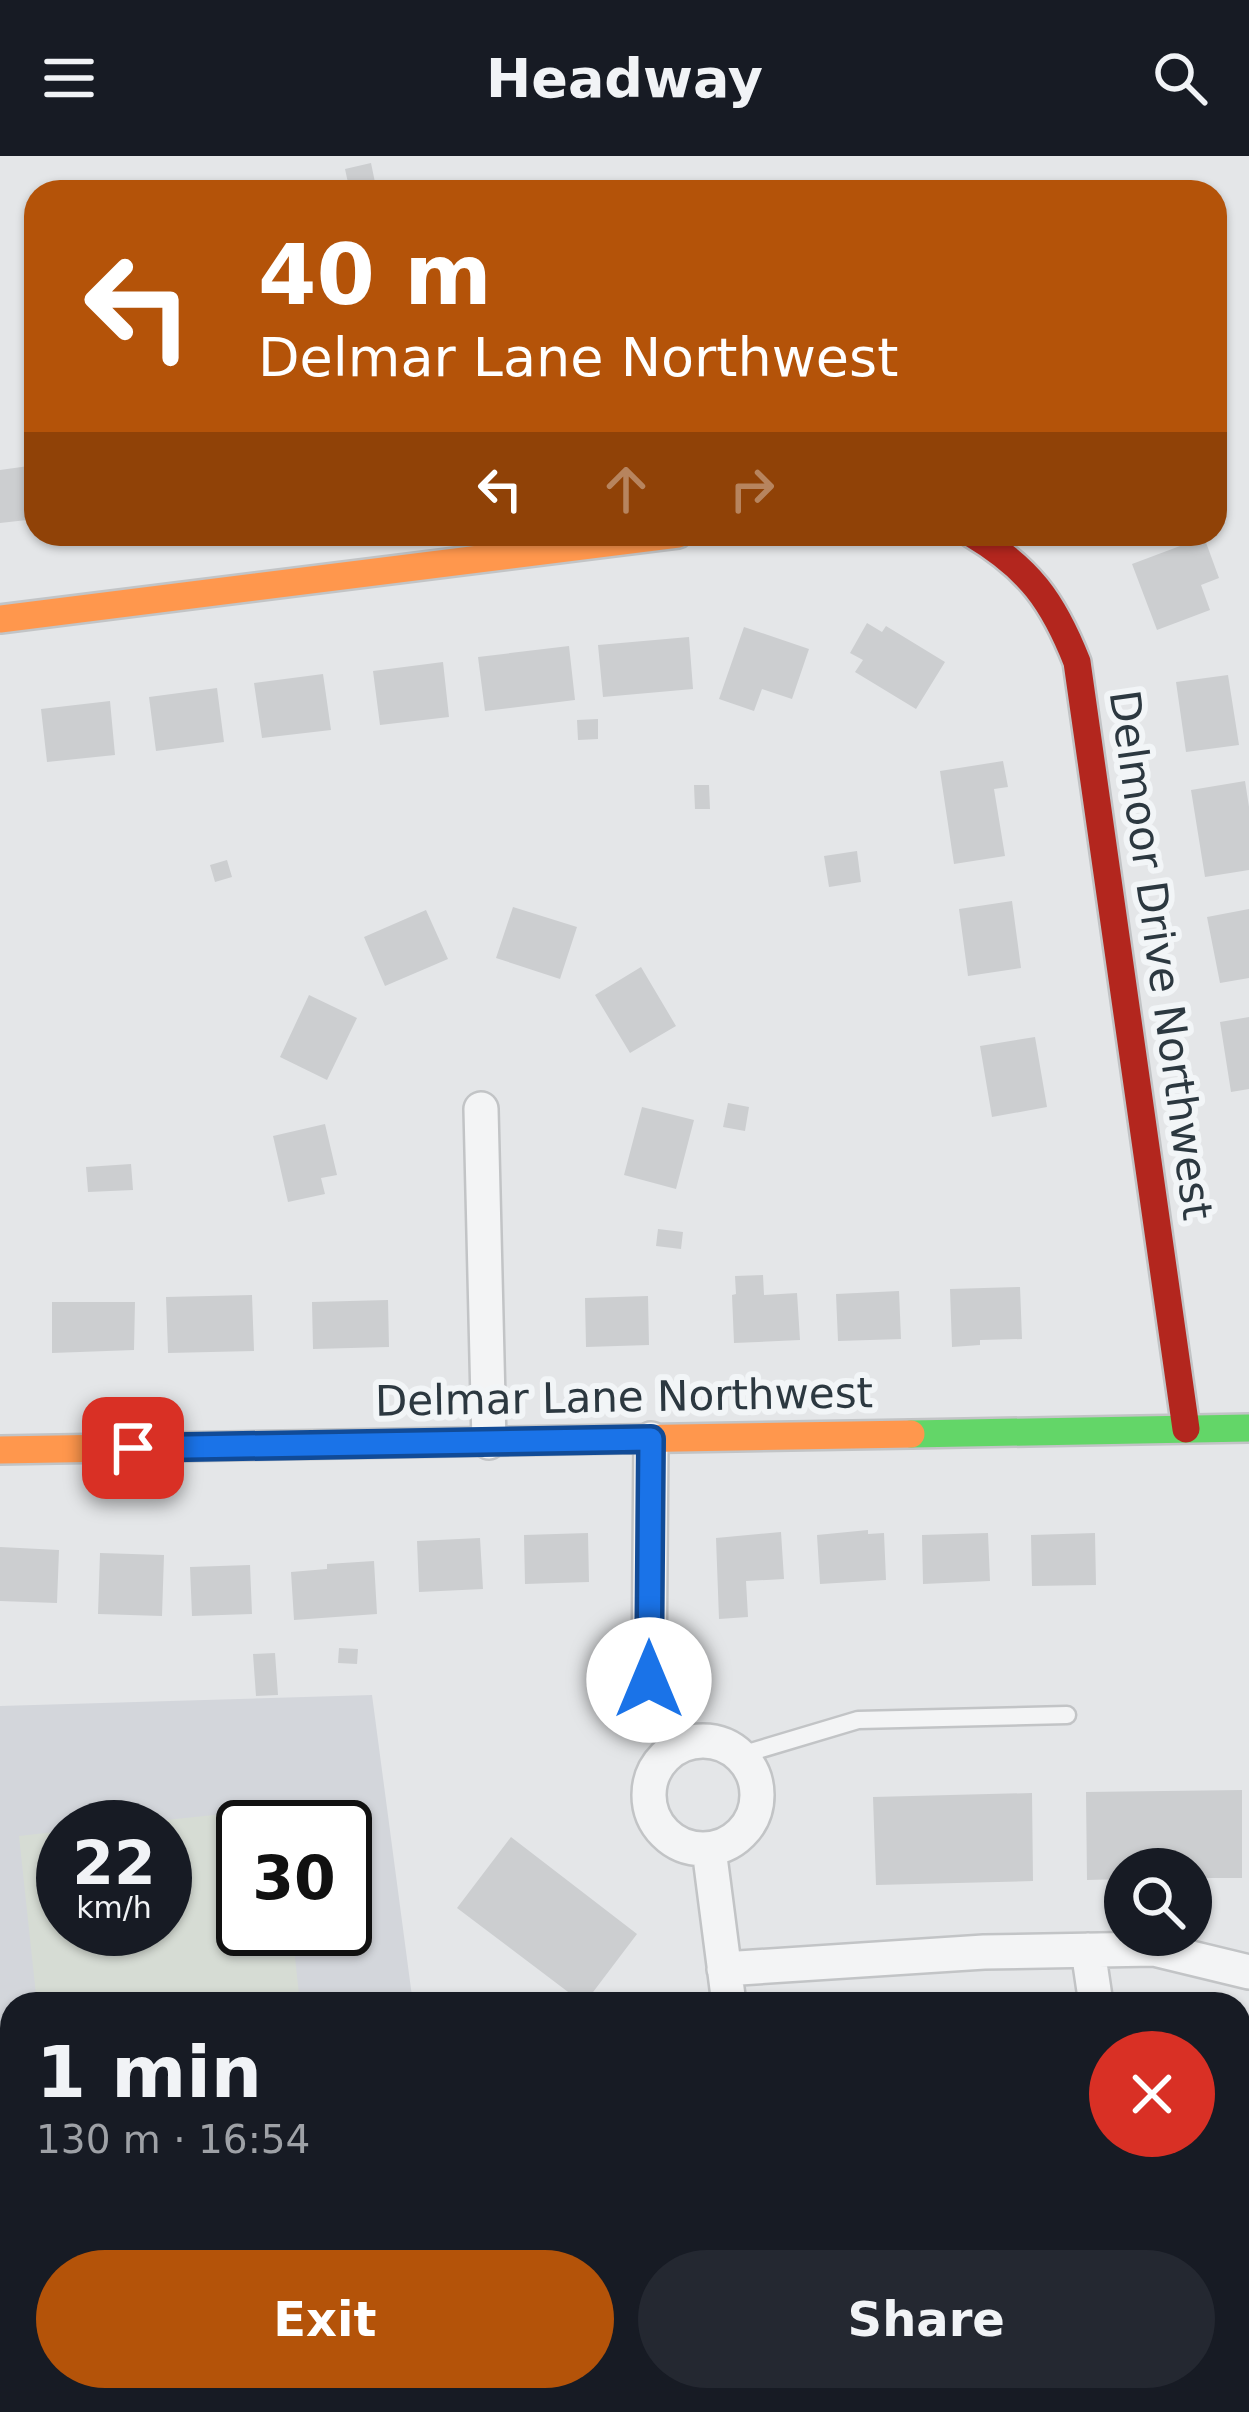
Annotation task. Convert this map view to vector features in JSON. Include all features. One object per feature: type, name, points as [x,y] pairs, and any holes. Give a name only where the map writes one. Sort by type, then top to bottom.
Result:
[{"type":"street","points":[[0,619],[582,546]]},
{"type":"street","name":"Delmoor Drive Northwest","points":[[994,546],[1036,582],[1060,619],[1077,662],[1186,1430]]},
{"type":"street","points":[[481,1109],[489,1442]]},
{"type":"street","name":"Delmar Lane Northwest","points":[[0,1450],[1249,1428]]},
{"type":"street","points":[[649,1680],[651,1439]]},
{"type":"street","points":[[706,1741],[741,1755],[752,1771],[756,1804],[740,1834],[709,1849],[675,1842],[662,1831],[648,1800],[650,1781],[657,1764],[671,1750],[706,1741]]},
{"type":"street","points":[[709,1849],[727,1992]]},
{"type":"street","points":[[724,1969],[984,1952],[1154,1949],[1249,1972]]},
{"type":"street","points":[[1088,1950],[1094,1992]]},
{"type":"lane","points":[[741,1755],[858,1720],[1066,1715]]},
{"type":"shaded area","points":[[372,1695],[411,1992],[0,1992],[0,1706]]},
{"type":"shaded area","points":[[216,1815],[216,1956],[295,1956],[299,1992],[36,1992],[19,1836],[36,1834],[36,1956],[192,1956],[192,1817]]},
{"type":"building","points":[[371,163],[375,180],[347,180],[345,169]]},
{"type":"building","points":[[24,467],[24,520],[0,523],[0,470]]},
{"type":"building","points":[[1180,546],[1207,546],[1219,578],[1201,585],[1210,610],[1157,630],[1132,564]]},
{"type":"building","points":[[867,623],[882,632],[886,626],[945,662],[916,709],[855,672],[863,660],[850,653]]},
{"type":"building","points":[[744,627],[809,649],[792,699],[762,689],[754,711],[719,699]]},
{"type":"building","points":[[689,637],[693,689],[603,697],[598,645]]},
{"type":"building","points":[[569,646],[575,700],[485,711],[478,657]]},
{"type":"building","points":[[443,662],[449,717],[380,725],[373,671]]},
{"type":"building","points":[[323,674],[331,730],[262,738],[254,683]]},
{"type":"building","points":[[1228,675],[1239,745],[1186,752],[1176,682]]},
{"type":"building","points":[[217,688],[224,742],[156,751],[149,697]]},
{"type":"building","points":[[110,701],[115,755],[47,762],[41,709]]},
{"type":"building","points":[[598,719],[598,739],[578,740],[577,720]]},
{"type":"building","points":[[1003,761],[1008,787],[994,789],[1005,856],[954,864],[940,771]]},
{"type":"building","points":[[1245,781],[1249,870],[1205,877],[1191,790]]},
{"type":"building","points":[[694,785],[709,785],[710,809],[695,809]]},
{"type":"building","points":[[857,851],[861,882],[829,887],[824,856]]},
{"type":"building","points":[[227,860],[232,877],[215,882],[210,865]]},
{"type":"building","points":[[1012,901],[1021,968],[968,976],[959,909]]},
{"type":"building","points":[[513,907],[577,927],[560,979],[496,958]]},
{"type":"building","points":[[1249,909],[1249,978],[1220,983],[1207,917]]},
{"type":"building","points":[[426,910],[448,959],[385,986],[364,937]]},
{"type":"building","points":[[641,967],[676,1026],[630,1053],[595,995]]},
{"type":"building","points":[[309,995],[357,1018],[327,1080],[280,1057]]},
{"type":"building","points":[[1249,1017],[1249,1089],[1231,1092],[1220,1022]]},
{"type":"building","points":[[1035,1037],[1047,1107],[992,1117],[980,1046]]},
{"type":"building","points":[[728,1103],[749,1107],[745,1131],[723,1127]]},
{"type":"building","points":[[642,1107],[694,1120],[676,1189],[624,1175]]},
{"type":"building","points":[[325,1124],[337,1175],[321,1178],[325,1194],[288,1202],[273,1136]]},
{"type":"building","points":[[131,1164],[133,1190],[88,1192],[86,1167]]},
{"type":"building","points":[[658,1229],[683,1232],[681,1249],[656,1246]]},
{"type":"building","points":[[763,1275],[764,1295],[797,1293],[800,1340],[734,1343],[735,1276]]},
{"type":"building","points":[[1020,1287],[1022,1339],[980,1340],[980,1345],[952,1347],[950,1289]]},
{"type":"building","points":[[899,1291],[901,1339],[838,1341],[836,1294]]},
{"type":"building","points":[[252,1295],[254,1351],[168,1353],[166,1297]]},
{"type":"building","points":[[648,1296],[649,1345],[586,1347],[585,1298]]},
{"type":"building","points":[[388,1300],[389,1347],[313,1349],[312,1302]]},
{"type":"building","points":[[52,1302],[135,1302],[134,1350],[52,1353]]},
{"type":"building","points":[[868,1530],[868,1534],[884,1533],[886,1580],[820,1584],[817,1535]]},
{"type":"building","points":[[781,1532],[784,1579],[746,1581],[748,1617],[719,1619],[716,1538]]},
{"type":"building","points":[[588,1533],[589,1582],[525,1584],[524,1535]]},
{"type":"building","points":[[988,1533],[990,1581],[923,1584],[922,1535]]},
{"type":"building","points":[[1095,1533],[1096,1585],[1032,1586],[1031,1535]]},
{"type":"building","points":[[480,1538],[483,1589],[419,1592],[417,1541]]},
{"type":"building","points":[[0,1547],[59,1550],[57,1603],[0,1601]]},
{"type":"building","points":[[100,1553],[164,1555],[162,1616],[98,1614]]},
{"type":"building","points":[[374,1561],[377,1614],[294,1620],[291,1572]]},
{"type":"building","points":[[250,1565],[252,1614],[192,1616],[190,1567]]},
{"type":"building","points":[[339,1648],[358,1649],[357,1664],[338,1663]]},
{"type":"building","points":[[275,1653],[278,1695],[256,1696],[253,1654]]},
{"type":"building","points":[[1242,1790],[1242,1878],[1212,1878],[1212,1848],[1104,1848],[1104,1880],[1087,1880],[1086,1792]]},
{"type":"building","points":[[1032,1793],[1033,1881],[876,1885],[873,1797]]},
{"type":"building","points":[[511,1837],[637,1934],[593,1992],[568,1992],[457,1908]]},
{"type":"traffic: fast","points":[[911,1434],[1249,1428]]},
{"type":"traffic: slow","points":[[0,619],[582,546]]},
{"type":"traffic: slow","points":[[0,1450],[911,1434]]},
{"type":"traffic: jam","points":[[989,546],[1037,588],[1077,662],[1186,1429]]},
{"type":"route","points":[[133,1448],[651,1439],[649,1680]]}]
